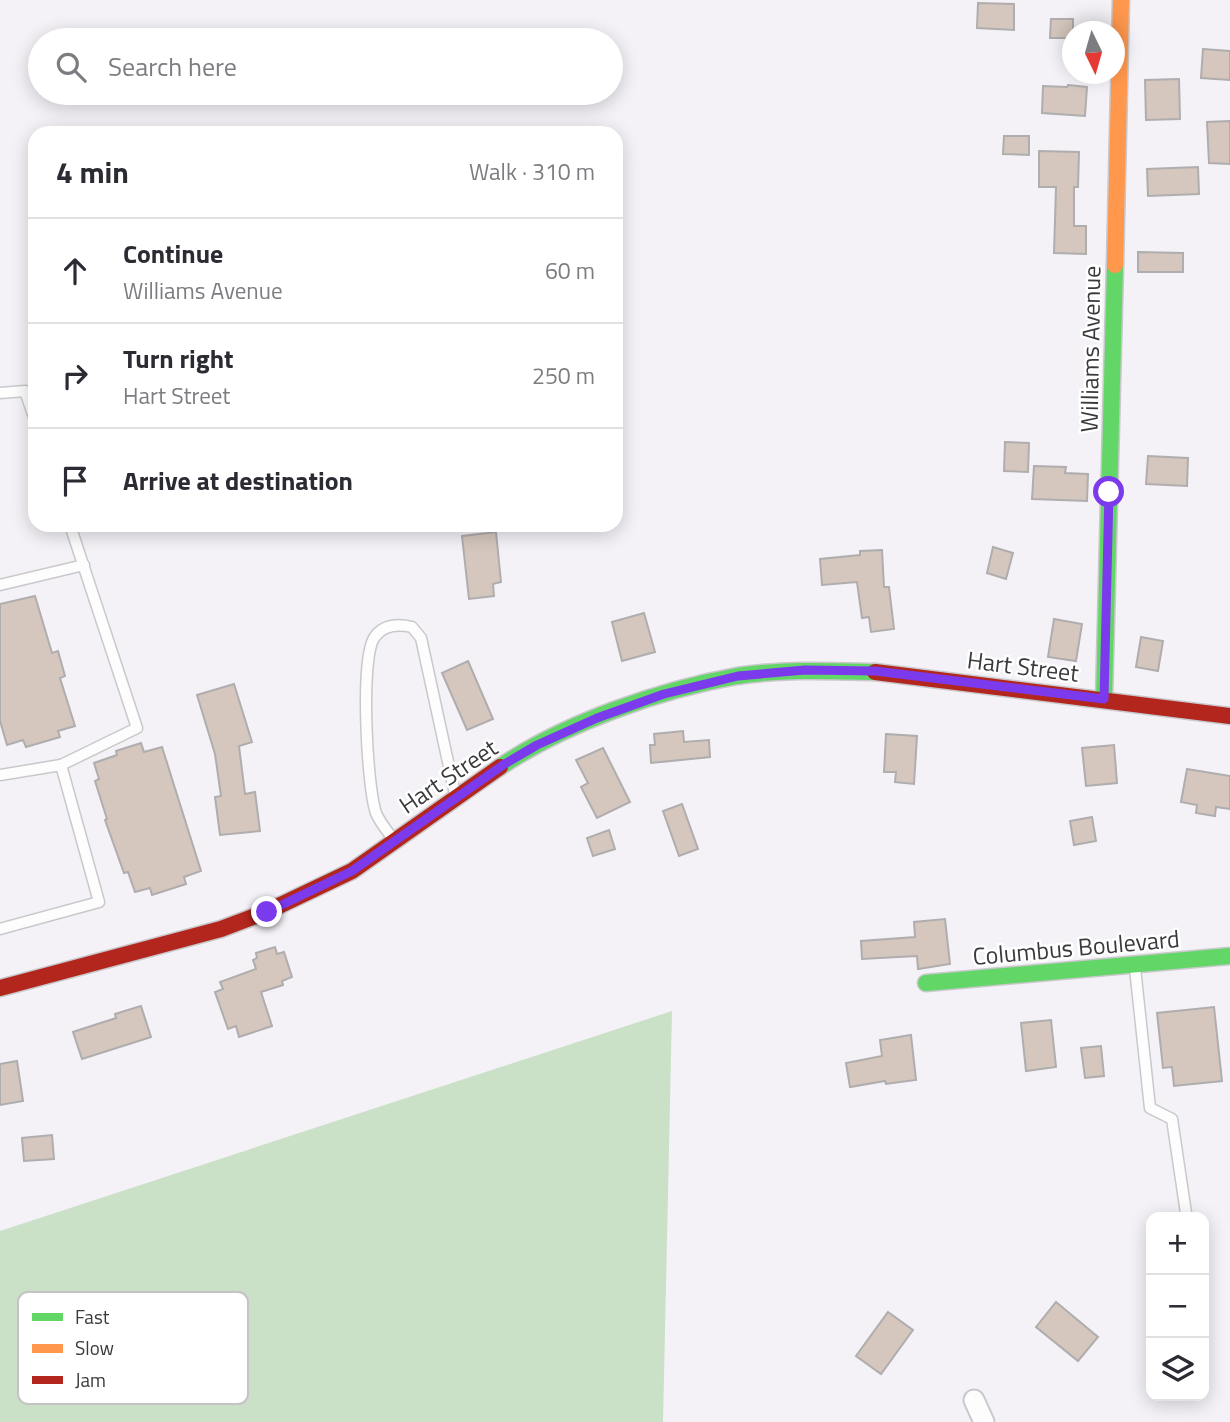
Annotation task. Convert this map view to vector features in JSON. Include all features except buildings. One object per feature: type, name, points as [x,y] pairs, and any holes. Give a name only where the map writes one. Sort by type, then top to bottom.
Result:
[{"type":"main road","name":"Williams Avenue","points":[[1104,699],[1121,0]]},
{"type":"main road","name":"Hart Street","points":[[0,988],[221,929],[267,912],[352,871],[503,765],[566,730],[664,694],[738,676],[805,670],[875,671],[1230,716]]},
{"type":"main road","name":"Columbus Boulevard","points":[[926,983],[1230,956]]},
{"type":"street","points":[[974,1400],[984,1422]]},
{"type":"lane","points":[[0,393],[25,391],[28,400]]},
{"type":"lane","points":[[0,775],[61,765],[137,728],[72,532]]},
{"type":"lane","points":[[0,585],[84,565]]},
{"type":"lane","points":[[394,841],[377,814],[368,738],[366,691],[368,659],[374,638],[385,628],[398,624],[412,626],[421,638],[456,799]]},
{"type":"lane","points":[[0,929],[99,902],[61,765]]},
{"type":"lane","points":[[1135,964],[1150,1108],[1172,1119],[1186,1212]]},
{"type":"green space","points":[[672,1011],[663,1422],[0,1422],[0,1231]]},
{"type":"traffic: fast","points":[[1104,699],[1115,265]]},
{"type":"traffic: fast","points":[[500,767],[553,736],[614,710],[707,682],[772,672],[875,672]]},
{"type":"traffic: fast","points":[[926,983],[1230,956]]},
{"type":"traffic: slow","points":[[1115,265],[1121,0]]},
{"type":"traffic: jam","points":[[875,672],[1230,716]]},
{"type":"traffic: jam","points":[[0,988],[221,929],[266,912],[352,871],[500,767]]},
{"type":"route","points":[[267,912],[352,871],[503,765],[537,745],[566,730],[628,706],[701,684],[771,672],[875,671],[1104,699],[1109,492]]}]
